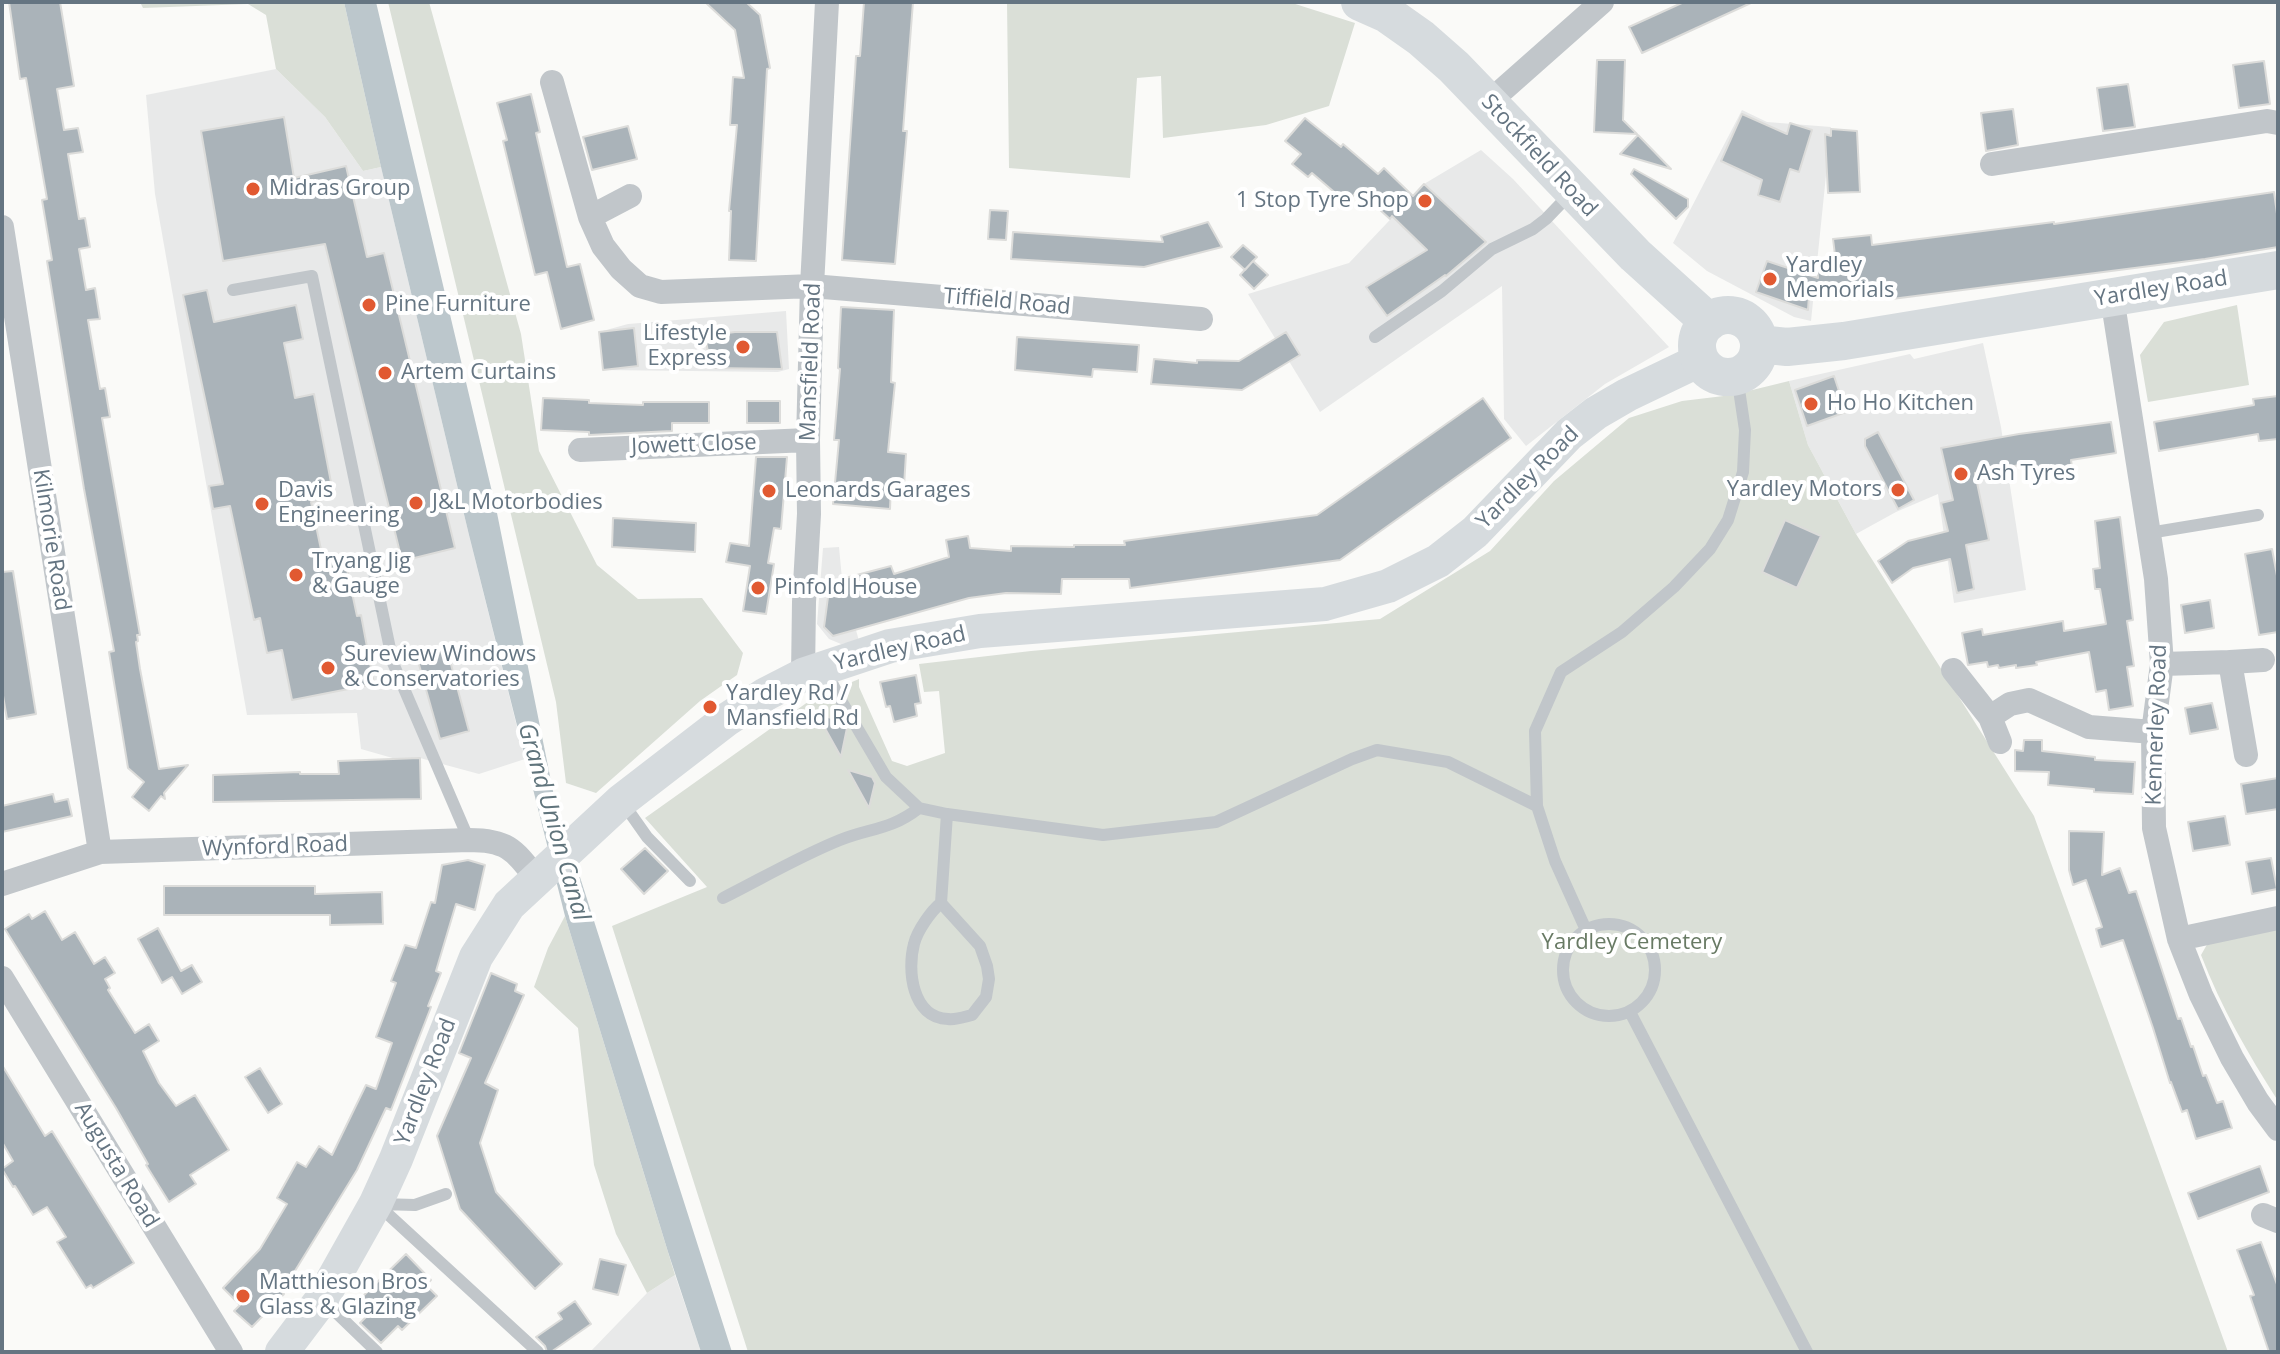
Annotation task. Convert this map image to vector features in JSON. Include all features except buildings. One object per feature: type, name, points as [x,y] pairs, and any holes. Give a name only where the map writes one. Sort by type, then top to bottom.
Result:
[{"type":"main road","name":"Stockfield Road","points":[[1360,2],[1387,14],[1421,38],[1489,102],[1635,255],[1709,322]]},
{"type":"main road","name":"Yardley Road","points":[[1759,344],[1787,347],[1844,341],[2278,270]]},
{"type":"main road","points":[[1726,315],[1742,318],[1749,323],[1757,333],[1759,344],[1750,368],[1737,376],[1728,377],[1712,372],[1700,360],[1698,338],[1709,322],[1726,315]]},
{"type":"main road","name":"Yardley Road","points":[[282,1352],[322,1299],[376,1203],[476,957],[509,905],[612,809],[726,720],[766,694],[813,671],[890,646],[980,631],[1325,604],[1388,586],[1438,561],[1475,532],[1569,434],[1596,413],[1700,360]]},
{"type":"street","name":"Mansfield Road","points":[[817,2],[825,50]]},
{"type":"street","name":"Mansfield Road","points":[[813,671],[804,602],[809,514],[812,286],[827,2]]},
{"type":"street","points":[[1489,102],[1602,2]]},
{"type":"street","name":"Tiffield Road","points":[[552,82],[590,217],[603,246],[621,269],[640,286],[661,292],[812,286],[1201,319]]},
{"type":"street","points":[[1992,164],[2267,121],[2278,123]]},
{"type":"street","points":[[590,217],[630,196]]},
{"type":"street","name":"Kilmorie Road","points":[[2,227],[100,852]]},
{"type":"street","name":"Kennerley Road","points":[[2112,297],[2156,579],[2162,664],[2153,732],[2154,828],[2179,939],[2201,995],[2232,1058],[2278,1129]]},
{"type":"street","name":"Jowett Close","points":[[580,450],[808,440]]},
{"type":"street","points":[[2162,664],[2263,660]]},
{"type":"street","points":[[2230,662],[2246,755]]},
{"type":"street","points":[[1953,670],[1990,717],[2000,742]]},
{"type":"street","points":[[1990,717],[2010,704],[2029,700],[2089,727],[2153,732]]},
{"type":"street","name":"Wynford Road","points":[[2,884],[100,852],[469,840],[490,840],[513,850],[540,876]]},
{"type":"street","points":[[2179,939],[2278,918]]},
{"type":"street","name":"Augusta Road","points":[[2,978],[231,1352]]},
{"type":"lane","points":[[1375,337],[1442,291],[1492,249],[1533,229],[1572,192]]},
{"type":"lane","points":[[233,290],[312,276],[393,663],[469,840]]},
{"type":"lane","points":[[1586,930],[1555,861],[1537,806],[1535,731],[1561,672],[1622,632],[1674,587],[1710,549],[1728,520],[1743,472],[1745,430],[1737,376]]},
{"type":"lane","points":[[2149,533],[2258,515]]},
{"type":"lane","points":[[813,671],[839,697],[886,777],[919,808],[947,814],[1103,835],[1216,822],[1377,750],[1448,762],[1537,806]]},
{"type":"lane","points":[[723,898],[841,840],[904,821],[919,808]]},
{"type":"lane","points":[[612,809],[647,837],[690,881]]},
{"type":"lane","points":[[941,903],[931,911],[915,940],[911,961],[913,986],[920,1003],[933,1015],[945,1020],[972,1015],[986,997],[989,979],[980,946],[941,903],[947,814]]},
{"type":"lane","points":[[1615,924],[1629,928],[1642,937],[1651,949],[1656,974],[1653,987],[1647,999],[1630,1012],[1609,1018],[1593,1015],[1580,1007],[1570,995],[1564,982],[1566,952],[1586,930],[1615,924]]},
{"type":"lane","points":[[1630,1012],[1807,1352]]},
{"type":"lane","points":[[376,1203],[415,1205],[446,1194]]},
{"type":"lane","points":[[376,1203],[538,1352]]},
{"type":"lane","points":[[322,1299],[377,1352]]},
{"type":"shaded area","points":[[276,69],[325,117],[363,171],[381,167],[525,759],[479,774],[420,758],[396,759],[361,749],[357,713],[247,715],[155,194],[146,95]]},
{"type":"shaded area","points":[[1742,110],[1767,122],[1831,127],[1811,321],[1794,317],[1707,271],[1673,243]]},
{"type":"shaded area","points":[[1481,150],[1513,179],[1669,347],[1605,384],[1526,446],[1504,419],[1502,286],[1320,412],[1248,294],[1349,263],[1424,184]]},
{"type":"shaded area","points":[[786,311],[789,369],[778,372],[603,370],[599,332],[628,324]]},
{"type":"shaded area","points":[[1983,343],[2001,427],[2026,590],[1954,603],[1938,494],[1856,534],[1808,445],[1789,381],[1910,354],[1914,359]]},
{"type":"shaded area","points":[[839,547],[842,579],[859,641],[841,644],[829,639],[817,624],[823,548]]},
{"type":"shaded area","points":[[675,1275],[701,1352],[590,1352],[647,1293]]},
{"type":"green space","points":[[140,2],[344,2],[381,167],[363,171],[325,117],[276,69],[266,15],[248,4],[143,8]]},
{"type":"green space","points":[[388,2],[429,2],[521,334],[539,451],[597,565],[638,599],[702,598],[743,653],[737,675],[700,701],[596,793],[566,783],[556,702]]},
{"type":"green space","points":[[1007,2],[1289,2],[1355,23],[1329,106],[1266,125],[1163,138],[1161,76],[1137,78],[1130,178],[1009,168]]},
{"type":"green space","points":[[2237,305],[2249,385],[2148,402],[2140,355],[2164,322]]},
{"type":"green space","name":"Yardley Cemetery","points":[[1789,381],[1808,445],[1856,534],[2034,816],[2228,1352],[748,1352],[612,926],[707,887],[645,818],[812,699],[859,679],[859,687],[892,761],[907,766],[945,753],[939,691],[924,692],[919,664],[1380,619],[1490,551],[1554,481],[1629,418],[1682,401],[1732,395]]},
{"type":"green space","points":[[565,916],[675,1275],[647,1293],[616,1234],[594,1165],[578,1028],[534,987],[548,948]]},
{"type":"green space","points":[[2278,927],[2278,1101],[2236,1030],[2201,955],[2209,941]]},
{"type":"water","name":"Grand Union Canal","points":[[344,2],[376,2],[497,513],[554,796],[732,1352],[701,1352],[565,916],[469,535]]},
{"type":"place","name":"Midras Group","points":[[253,189]]},
{"type":"place","name":"1 Stop Tyre Shop","points":[[1425,201]]},
{"type":"place","name":"Yardley Memorials","points":[[1770,279]]},
{"type":"place","name":"Pine Furniture","points":[[369,305]]},
{"type":"place","name":"Lifestyle Express","points":[[743,347]]},
{"type":"place","name":"Artem Curtains","points":[[385,373]]},
{"type":"place","name":"Ho Ho Kitchen","points":[[1811,404]]},
{"type":"place","name":"Ash Tyres","points":[[1961,474]]},
{"type":"place","name":"Yardley Motors","points":[[1898,490]]},
{"type":"place","name":"Leonards Garages","points":[[769,491]]},
{"type":"place","name":"J&L Motorbodies","points":[[416,503]]},
{"type":"place","name":"Davis Engineering","points":[[262,504]]},
{"type":"place","name":"Tryang Jig & Gauge","points":[[296,575]]},
{"type":"place","name":"Pinfold House","points":[[758,588]]},
{"type":"place","name":"Sureview Windows & Conservatories","points":[[328,668]]},
{"type":"place","name":"Yardley Rd / Mansfield Rd","points":[[710,707]]},
{"type":"place","name":"Matthieson Bros Glass & Glazing","points":[[243,1296]]}]
